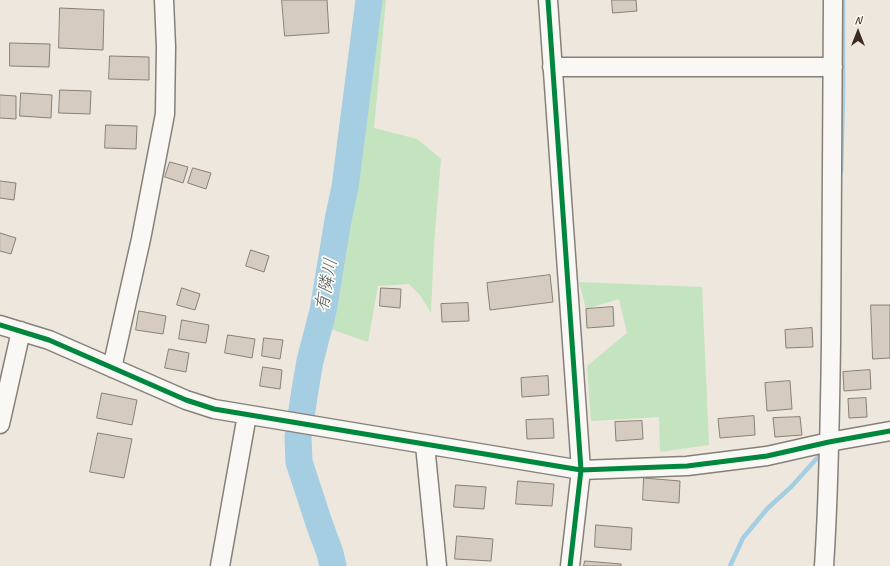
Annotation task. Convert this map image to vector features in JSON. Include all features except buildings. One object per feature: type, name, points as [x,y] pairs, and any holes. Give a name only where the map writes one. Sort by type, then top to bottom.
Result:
[{"type":"street","points":[[112,368],[141,239],[165,114],[166,47],[164,0]]},
{"type":"street","points":[[548,0],[581,470],[570,566]]},
{"type":"street","points":[[824,566],[828,518],[833,191],[833,0]]},
{"type":"street","points":[[552,67],[833,67]]},
{"type":"street","points":[[0,325],[49,340],[186,400],[214,409],[581,470],[694,465],[767,456],[829,442],[890,431]]},
{"type":"street","points":[[0,424],[20,331]]},
{"type":"street","points":[[220,566],[247,415]]},
{"type":"street","points":[[425,445],[437,566]]},
{"type":"green space","points":[[376,0],[386,0],[374,128],[417,139],[441,159],[434,243],[431,313],[420,295],[409,284],[378,286],[368,342],[328,328]]},
{"type":"green space","points":[[579,282],[702,287],[709,445],[660,452],[659,417],[591,421],[587,366],[627,333],[619,299],[586,309]]},
{"type":"waterway","name":"有隣川","points":[[333,566],[299,462],[298,437],[310,361],[323,311],[345,187],[369,0]]},
{"type":"waterway","points":[[841,172],[843,0]]},
{"type":"waterway","points":[[730,566],[743,538],[767,509],[792,486],[819,456]]},
{"type":"cycle path","points":[[548,0],[581,470],[570,566]]},
{"type":"cycle path","points":[[0,325],[49,340],[186,400],[214,409],[581,470],[687,466],[767,456],[829,442],[890,431]]}]
